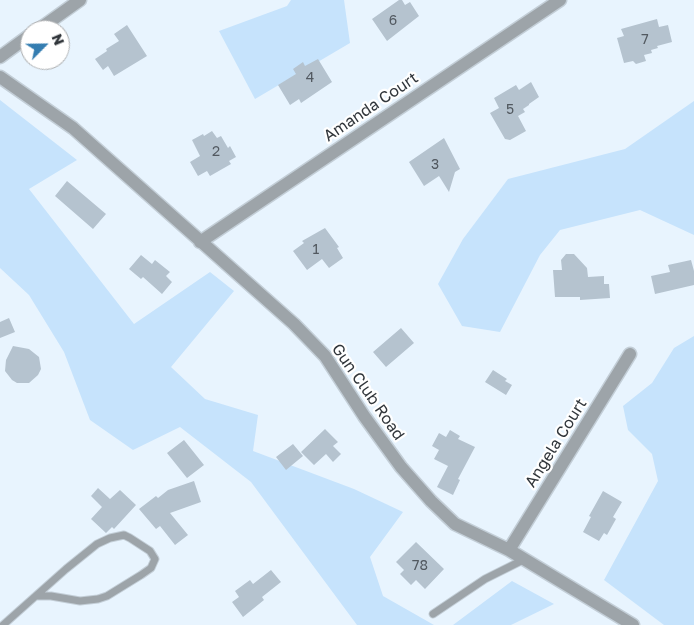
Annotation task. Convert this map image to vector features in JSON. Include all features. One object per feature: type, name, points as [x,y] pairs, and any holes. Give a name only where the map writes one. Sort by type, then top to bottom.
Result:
[{"type":"street","points":[[52,20],[80,0]]},
{"type":"street","name":"Amanda Court","points":[[200,242],[560,0]]},
{"type":"street","points":[[0,57],[20,43]]},
{"type":"street","name":"Gun Club Road","points":[[0,76],[73,128],[294,324],[326,356],[364,416],[401,467],[430,501],[455,524],[509,550],[633,625]]},
{"type":"street","name":"Angela Court","points":[[509,550],[630,354]]},
{"type":"lane","points":[[3,625],[78,559],[97,544],[110,538],[124,535],[150,551],[155,559],[151,568],[115,591],[98,599],[80,601],[51,596],[36,596]]},
{"type":"lane","points":[[433,614],[485,578],[524,559]]},
{"type":"shaded area","points":[[291,0],[344,0],[350,43],[255,99],[219,31],[287,6]]},
{"type":"shaded area","points":[[0,100],[77,160],[29,189],[134,324],[210,272],[234,291],[171,367],[205,399],[258,415],[253,451],[354,489],[403,512],[370,557],[383,596],[434,625],[357,625],[251,482],[180,427],[133,450],[90,420],[64,352],[29,295],[0,268]]},
{"type":"shaded area","points":[[694,101],[694,235],[640,210],[560,230],[540,255],[500,332],[462,326],[438,284],[463,239],[508,179],[625,149]]},
{"type":"shaded area","points":[[694,336],[694,625],[664,625],[604,580],[658,481],[652,454],[628,430],[623,406],[652,383],[674,348]]},
{"type":"shaded area","points":[[512,581],[554,604],[511,625],[453,625]]},
{"type":"building","points":[[399,0],[402,0],[405,5],[410,2],[419,16],[387,41],[372,19]]},
{"type":"building","points":[[657,19],[659,27],[668,25],[672,42],[657,46],[658,48],[651,50],[652,53],[644,55],[646,61],[636,64],[633,61],[624,63],[617,38],[624,36],[621,29]]},
{"type":"building","points":[[127,25],[147,56],[114,76],[108,66],[103,70],[95,59],[119,41],[114,34]]},
{"type":"building","points":[[318,59],[332,82],[301,103],[299,99],[290,105],[278,85],[296,74],[293,69],[303,62],[305,66]]},
{"type":"building","points":[[531,82],[539,97],[523,109],[525,112],[518,116],[526,131],[510,140],[505,139],[490,113],[499,108],[494,98],[516,85],[519,90]]},
{"type":"building","points":[[212,131],[217,138],[221,136],[228,148],[230,146],[236,157],[229,161],[231,164],[210,176],[207,171],[198,176],[190,162],[200,156],[192,140]]},
{"type":"building","points":[[444,138],[460,169],[455,172],[449,192],[439,176],[424,186],[409,162]]},
{"type":"building","points":[[67,181],[106,214],[93,229],[55,196]]},
{"type":"building","points":[[325,228],[339,247],[337,248],[343,258],[329,268],[322,259],[307,270],[293,251],[304,243],[302,241]]},
{"type":"building","points":[[566,254],[574,254],[587,268],[588,277],[604,276],[604,284],[609,284],[610,298],[580,300],[580,297],[555,297],[553,270],[562,270],[561,260]]},
{"type":"building","points":[[141,255],[152,264],[155,260],[170,272],[166,276],[172,282],[162,294],[143,277],[141,279],[129,269]]},
{"type":"building","points":[[691,260],[694,271],[694,285],[655,294],[651,276],[670,272],[668,265]]},
{"type":"building","points":[[9,318],[15,332],[0,338],[0,322]]},
{"type":"building","points":[[401,328],[414,343],[386,367],[373,352]]},
{"type":"building","points":[[13,346],[29,349],[39,357],[41,369],[38,375],[29,383],[17,383],[5,371],[6,360]]},
{"type":"building","points":[[493,370],[507,379],[505,381],[512,385],[506,395],[485,382]]},
{"type":"building","points":[[325,429],[338,442],[333,446],[341,454],[333,462],[326,454],[314,465],[301,452]]},
{"type":"building","points":[[450,430],[460,436],[458,439],[475,447],[458,479],[460,480],[453,495],[437,487],[448,466],[434,459],[439,450],[432,446],[439,433],[446,437]]},
{"type":"building","points":[[184,440],[204,465],[187,478],[167,453]]},
{"type":"building","points":[[293,444],[303,456],[286,470],[276,457]]},
{"type":"building","points":[[194,481],[201,502],[170,513],[188,535],[175,545],[160,526],[156,529],[139,509],[156,496],[158,498],[168,490]]},
{"type":"building","points":[[98,488],[110,499],[120,490],[136,505],[114,529],[112,527],[106,533],[91,519],[102,507],[91,496]]},
{"type":"building","points":[[603,491],[622,502],[613,517],[616,519],[607,535],[604,533],[599,541],[583,532],[591,517],[589,516]]},
{"type":"building","points":[[416,542],[444,569],[425,589],[416,580],[411,585],[400,574],[404,570],[396,562]]},
{"type":"building","points":[[271,570],[281,582],[262,597],[264,600],[243,617],[232,602],[239,597],[235,591],[250,580],[253,584]]}]
